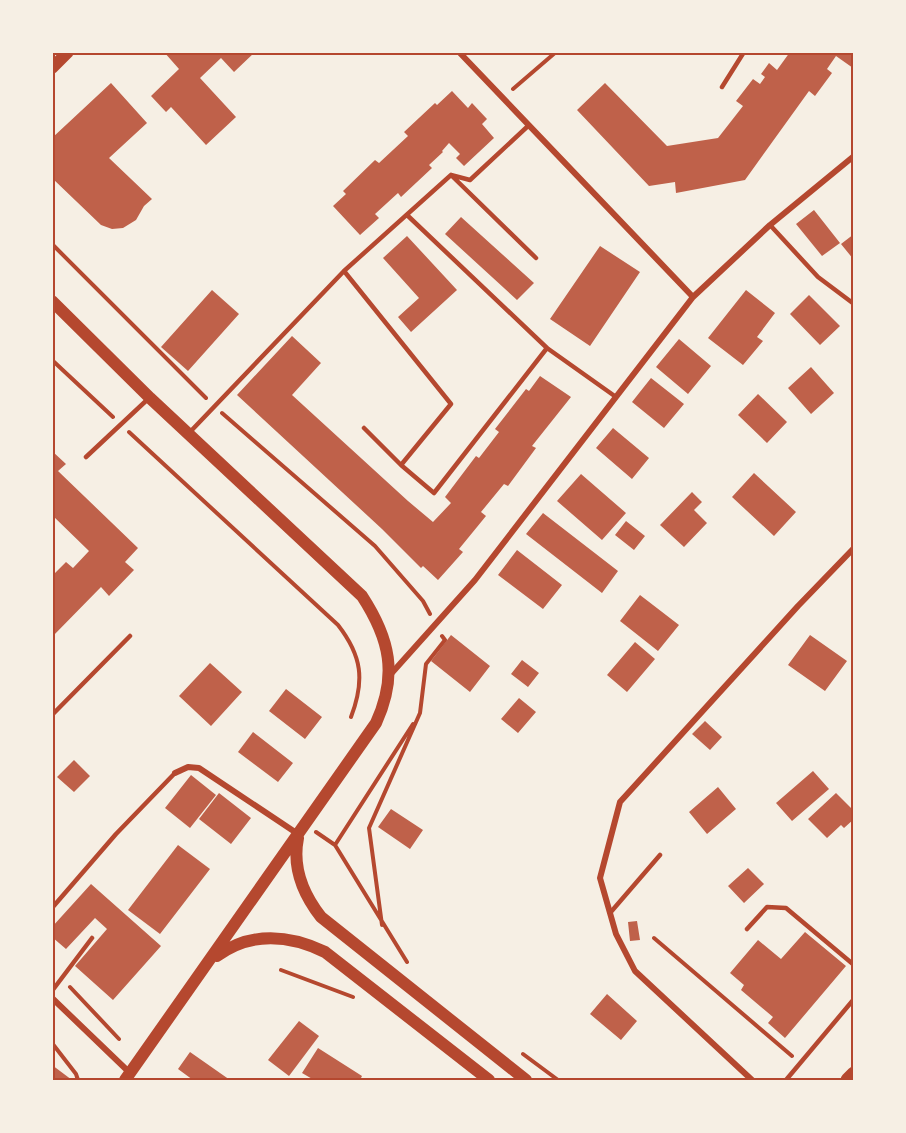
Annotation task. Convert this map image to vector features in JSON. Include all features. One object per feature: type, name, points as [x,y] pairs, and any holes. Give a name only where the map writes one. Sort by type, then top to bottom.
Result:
[{"type":"main road","points":[[52,68],[68,52]]},
{"type":"main road","points":[[52,301],[150,398],[362,596],[383,633],[388,654],[390,675],[388,692],[376,723],[128,1077]]},
{"type":"main road","points":[[298,834],[295,850],[298,874],[307,897],[321,917],[526,1080]]},
{"type":"main road","points":[[209,963],[231,947],[258,939],[286,938],[313,946],[325,952],[489,1080]]},
{"type":"main road","points":[[848,1080],[854,1074]]},
{"type":"street","points":[[459,52],[693,297]]},
{"type":"street","points":[[390,675],[475,580],[693,297],[770,225],[854,156]]},
{"type":"street","points":[[752,1080],[635,971],[616,934],[600,878],[620,802],[798,606],[854,549]]},
{"type":"street","points":[[175,773],[188,767],[199,768],[298,834]]},
{"type":"street","points":[[52,998],[128,1077]]},
{"type":"lane","points":[[722,87],[744,52]]},
{"type":"lane","points":[[451,175],[470,180],[528,126]]},
{"type":"lane","points":[[188,434],[344,271],[451,175]]},
{"type":"lane","points":[[451,175],[536,258]]},
{"type":"lane","points":[[407,215],[547,348],[616,397]]},
{"type":"lane","points":[[770,225],[818,277],[854,304]]},
{"type":"lane","points":[[344,271],[451,404],[401,465]]},
{"type":"lane","points":[[364,428],[401,465],[434,493],[547,348]]},
{"type":"lane","points":[[86,457],[150,398]]},
{"type":"lane","points":[[52,715],[130,636]]},
{"type":"lane","points":[[52,908],[116,834],[175,773]]},
{"type":"lane","points":[[610,913],[660,855]]},
{"type":"lane","points":[[747,929],[767,907],[786,908],[854,965]]},
{"type":"lane","points":[[52,991],[92,938]]},
{"type":"lane","points":[[786,1080],[854,999]]},
{"type":"path","points":[[502,99],[556,52]]},
{"type":"path","points":[[52,244],[214,406],[375,546],[423,601],[445,640],[426,664],[420,713],[369,828],[382,925]]},
{"type":"path","points":[[52,360],[338,625],[350,640],[357,659],[360,678],[358,698],[351,717]]},
{"type":"path","points":[[411,968],[382,925],[336,845],[420,713]]},
{"type":"path","points":[[654,938],[801,1064]]},
{"type":"path","points":[[281,970],[362,1000]]},
{"type":"path","points":[[62,978],[119,1039]]},
{"type":"path","points":[[52,1043],[76,1074],[78,1080]]},
{"type":"path","points":[[521,1052],[558,1080]]},
{"type":"building","points":[[164,52],[255,52],[234,72],[221,58],[200,78],[236,117],[206,145],[171,107],[166,112],[151,96],[179,69]]},
{"type":"building","points":[[790,52],[854,52],[854,67],[836,56],[827,69],[832,73],[815,96],[809,91],[745,180],[676,193],[675,182],[649,186],[577,110],[605,83],[667,146],[718,138],[743,106],[736,101],[753,79],[760,84],[765,77],[761,74],[769,63],[777,70]]},
{"type":"building","points":[[111,83],[147,123],[109,158],[152,199],[144,206],[136,220],[123,228],[112,229],[101,225],[52,178],[52,138]]},
{"type":"building","points":[[452,91],[468,108],[472,103],[487,119],[482,124],[494,138],[464,166],[456,158],[460,154],[449,143],[429,165],[432,168],[401,197],[398,193],[375,214],[379,218],[360,235],[333,206],[346,194],[343,191],[375,160],[379,163],[408,136],[404,132],[435,103],[437,105]]},
{"type":"building","points":[[814,210],[840,243],[822,256],[796,224]]},
{"type":"building","points":[[461,217],[534,283],[517,300],[445,234]]},
{"type":"building","points":[[854,234],[854,260],[841,244]]},
{"type":"building","points":[[407,236],[457,290],[411,332],[398,317],[419,298],[383,258]]},
{"type":"building","points":[[600,246],[640,272],[590,346],[550,319]]},
{"type":"building","points":[[212,290],[239,314],[188,371],[161,347]]},
{"type":"building","points":[[746,290],[775,313],[757,337],[763,341],[743,365],[708,338]]},
{"type":"building","points":[[809,295],[840,326],[820,345],[790,314]]},
{"type":"building","points":[[292,336],[321,363],[292,395],[433,522],[451,503],[445,497],[476,456],[479,458],[499,432],[495,429],[526,389],[529,391],[540,376],[571,397],[532,446],[536,448],[508,486],[504,484],[481,512],[486,516],[459,549],[463,552],[438,580],[423,566],[421,568],[237,395]]},
{"type":"building","points":[[679,339],[711,366],[688,394],[656,367]]},
{"type":"building","points":[[811,367],[834,393],[811,414],[788,388]]},
{"type":"building","points":[[651,378],[684,404],[664,428],[632,402]]},
{"type":"building","points":[[758,394],[787,422],[767,443],[738,415]]},
{"type":"building","points":[[613,428],[649,458],[632,479],[596,448]]},
{"type":"building","points":[[52,451],[66,464],[58,471],[138,548],[125,562],[134,570],[109,596],[101,587],[52,637],[52,576],[66,562],[73,568],[89,551],[52,515]]},
{"type":"building","points":[[754,473],[796,512],[774,536],[732,497]]},
{"type":"building","points":[[581,474],[626,513],[602,540],[557,501]]},
{"type":"building","points":[[692,492],[702,502],[694,510],[707,523],[684,547],[660,525]]},
{"type":"building","points":[[543,513],[618,571],[602,593],[526,534]]},
{"type":"building","points":[[626,521],[645,536],[634,550],[615,535]]},
{"type":"building","points":[[517,550],[562,585],[543,609],[498,575]]},
{"type":"building","points":[[640,595],[679,625],[658,651],[620,621]]},
{"type":"building","points":[[451,635],[490,666],[470,692],[431,661]]},
{"type":"building","points":[[810,635],[847,661],[825,691],[788,665]]},
{"type":"building","points":[[635,642],[655,659],[627,692],[607,675]]},
{"type":"building","points":[[522,660],[539,673],[528,687],[511,674]]},
{"type":"building","points":[[210,663],[242,692],[211,726],[179,696]]},
{"type":"building","points":[[286,689],[322,717],[305,739],[269,711]]},
{"type":"building","points":[[519,698],[536,712],[518,733],[501,719]]},
{"type":"building","points":[[705,721],[722,737],[710,750],[692,734]]},
{"type":"building","points":[[253,732],[293,763],[278,782],[238,752]]},
{"type":"building","points":[[74,760],[90,776],[74,792],[57,777]]},
{"type":"building","points":[[813,771],[829,789],[792,821],[776,803]]},
{"type":"building","points":[[191,775],[216,795],[190,828],[165,808]]},
{"type":"building","points":[[718,787],[736,809],[707,834],[689,812]]},
{"type":"building","points":[[219,793],[251,818],[231,844],[199,819]]},
{"type":"building","points":[[836,793],[854,811],[854,819],[844,828],[841,825],[827,838],[808,819]]},
{"type":"building","points":[[391,809],[423,830],[410,849],[378,827]]},
{"type":"building","points":[[178,845],[210,869],[160,934],[128,910]]},
{"type":"building","points":[[748,868],[764,884],[744,903],[728,886]]},
{"type":"building","points":[[91,884],[161,946],[113,1000],[75,966],[107,929],[95,918],[66,949],[52,937],[52,927]]},
{"type":"building","points":[[637,921],[640,940],[630,941],[628,922]]},
{"type":"building","points":[[805,932],[846,966],[785,1038],[768,1023],[773,1017],[741,990],[744,985],[730,973],[758,940],[781,959]]},
{"type":"building","points":[[607,994],[637,1021],[621,1040],[590,1014]]},
{"type":"building","points":[[299,1021],[319,1036],[289,1076],[268,1060]]},
{"type":"building","points":[[318,1048],[362,1076],[360,1080],[314,1080],[302,1073]]},
{"type":"building","points":[[190,1052],[230,1080],[193,1080],[178,1069]]},
{"type":"building","points":[[52,1065],[72,1080],[52,1080]]}]
